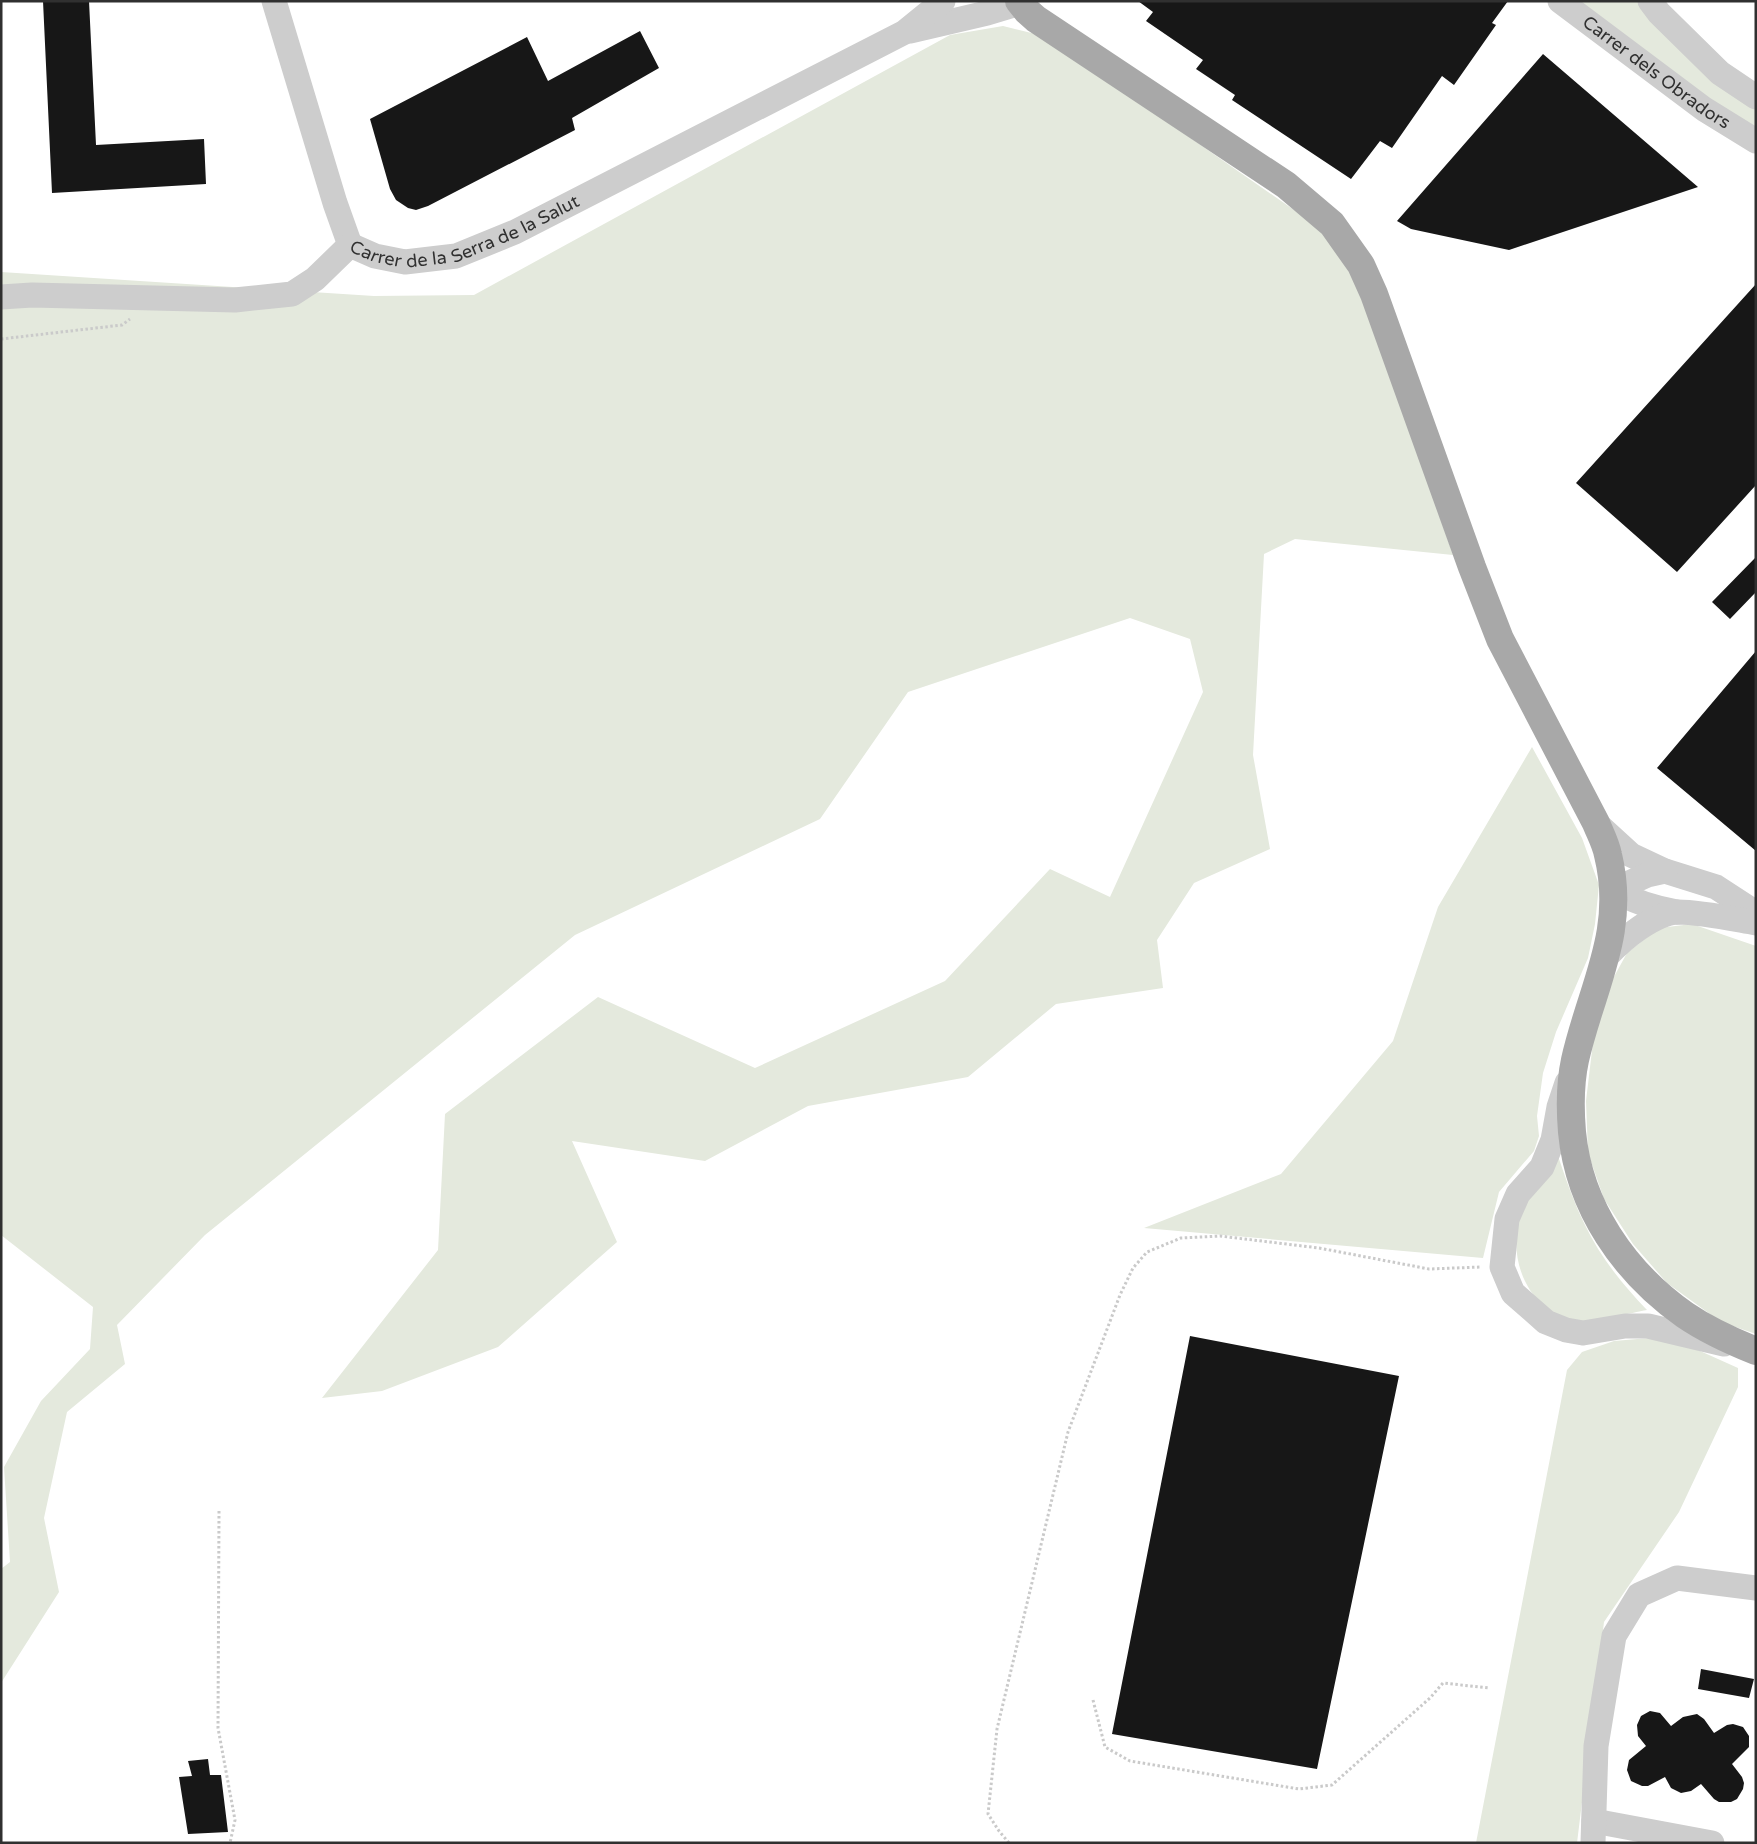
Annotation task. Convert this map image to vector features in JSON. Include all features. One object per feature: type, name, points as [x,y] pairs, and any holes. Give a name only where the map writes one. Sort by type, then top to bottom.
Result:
[{"type":"main road","points":[[1020,2],[1036,19],[1286,186],[1332,224],[1360,265],[1374,294],[1500,640],[1596,823],[1608,853],[1614,890],[1612,930],[1607,956],[1574,1062],[1571,1091],[1574,1153],[1583,1187],[1593,1209],[1612,1241],[1627,1262],[1653,1290],[1673,1306],[1723,1337],[1756,1351]]},
{"type":"street","points":[[274,1],[335,203],[350,245]]},
{"type":"street","name":"Carrer de la Serra de la Salut","points":[[1,297],[32,295],[235,300],[292,294],[315,279],[350,245],[375,256],[405,262],[456,256],[515,232],[905,32],[943,1]]},
{"type":"street","name":"Carrer dels Obradors","points":[[1560,1],[1704,109],[1756,140]]},
{"type":"street","points":[[1650,1],[1659,13],[1720,73],[1756,97]]},
{"type":"street","name":"Carrer de la Serra de la Salut","points":[[905,32],[987,13],[1020,2]]},
{"type":"street","points":[[1596,823],[1631,854],[1665,871],[1716,887],[1756,913]]},
{"type":"street","points":[[1665,871],[1647,875],[1614,890],[1628,899],[1654,908],[1756,923]]},
{"type":"street","points":[[1607,956],[1622,939],[1651,921],[1677,912]]},
{"type":"street","points":[[1574,1062],[1558,1106],[1553,1140],[1542,1167],[1518,1194],[1507,1219],[1502,1267],[1513,1293],[1546,1322],[1566,1330],[1584,1333],[1625,1326],[1648,1326],[1756,1351]]},
{"type":"street","points":[[1712,1843],[1593,1832],[1596,1746],[1614,1636],[1639,1595],[1677,1578],[1756,1588]]},
{"type":"path","points":[[1,339],[122,325],[160,298]]},
{"type":"path","points":[[1009,1843],[988,1814],[997,1728],[1068,1432],[1120,1295],[1133,1268],[1147,1252],[1181,1238],[1220,1236],[1319,1248],[1429,1269],[1502,1267]]},
{"type":"path","points":[[219,1511],[218,1728],[235,1820],[230,1843]]},
{"type":"path","points":[[1092,1700],[1105,1747],[1130,1761],[1299,1789],[1332,1785],[1430,1698],[1443,1684],[1489,1688]]},
{"type":"shaded area","points":[[1575,1],[1639,1],[1756,108],[1756,129],[1701,95]]},
{"type":"shaded area","points":[[1003,26],[1044,36],[1330,235],[1363,295],[1453,555],[1295,539],[1264,554],[1253,755],[1270,849],[1194,883],[1157,940],[1163,988],[1056,1004],[968,1077],[808,1106],[705,1161],[572,1141],[617,1242],[498,1347],[382,1391],[322,1398],[438,1250],[445,1114],[598,997],[755,1068],[945,981],[1050,869],[1110,897],[1203,692],[1190,639],[1130,618],[908,692],[820,819],[575,935],[205,1235],[117,1325],[125,1364],[67,1412],[44,1518],[59,1592],[1,1683],[1,1569],[10,1562],[4,1467],[41,1401],[90,1349],[93,1307],[1,1235],[1,272],[374,296],[474,295],[950,35]]},
{"type":"shaded area","points":[[1532,747],[1582,838],[1599,885],[1595,924],[1588,958],[1556,1032],[1543,1073],[1537,1116],[1539,1136],[1534,1151],[1499,1192],[1483,1258],[1144,1228],[1281,1174],[1393,1041],[1438,907]]},
{"type":"shaded area","points":[[1692,924],[1756,946],[1756,1334],[1721,1322],[1667,1283],[1633,1244],[1604,1199],[1588,1153],[1586,1101],[1593,1042],[1610,984],[1627,953],[1659,928]]},
{"type":"shaded area","points":[[1558,1156],[1574,1200],[1591,1237],[1629,1291],[1647,1310],[1600,1320],[1575,1321],[1548,1309],[1537,1300],[1529,1288],[1522,1275],[1516,1247],[1519,1215],[1528,1198]]},
{"type":"shaded area","points":[[1649,1338],[1689,1346],[1738,1368],[1738,1387],[1679,1512],[1604,1622],[1577,1843],[1476,1843],[1567,1370],[1582,1352],[1614,1341]]},
{"type":"building","points":[[43,1],[89,1],[96,145],[204,139],[206,184],[52,193]]},
{"type":"building","points":[[1138,1],[1508,1],[1492,23],[1496,25],[1454,85],[1442,76],[1392,148],[1380,141],[1351,179],[1232,100],[1235,95],[1196,69],[1203,60],[1146,21],[1153,12]]},
{"type":"building","points":[[640,31],[659,68],[572,118],[575,130],[428,206],[416,210],[408,208],[396,200],[390,189],[370,119],[527,37],[548,81]]},
{"type":"building","points":[[1543,54],[1698,187],[1509,250],[1411,229],[1397,221]]},
{"type":"building","points":[[1756,284],[1756,485],[1677,572],[1576,483]]},
{"type":"building","points":[[1756,557],[1756,592],[1730,619],[1712,602]]},
{"type":"building","points":[[1756,651],[1756,851],[1657,768]]},
{"type":"building","points":[[1190,1336],[1399,1376],[1317,1769],[1112,1734]]},
{"type":"building","points":[[1701,1669],[1754,1679],[1749,1698],[1698,1689]]},
{"type":"building","points":[[1650,1711],[1660,1713],[1671,1726],[1683,1717],[1697,1714],[1704,1719],[1714,1733],[1727,1725],[1733,1724],[1743,1727],[1749,1736],[1749,1747],[1732,1764],[1742,1777],[1744,1783],[1737,1799],[1731,1802],[1719,1802],[1701,1784],[1691,1791],[1681,1793],[1671,1788],[1665,1777],[1648,1786],[1642,1786],[1631,1781],[1627,1770],[1629,1760],[1646,1746],[1638,1736],[1637,1725],[1641,1716]]},
{"type":"building","points":[[208,1759],[210,1775],[221,1775],[228,1832],[188,1834],[179,1777],[192,1776],[188,1761]]}]
